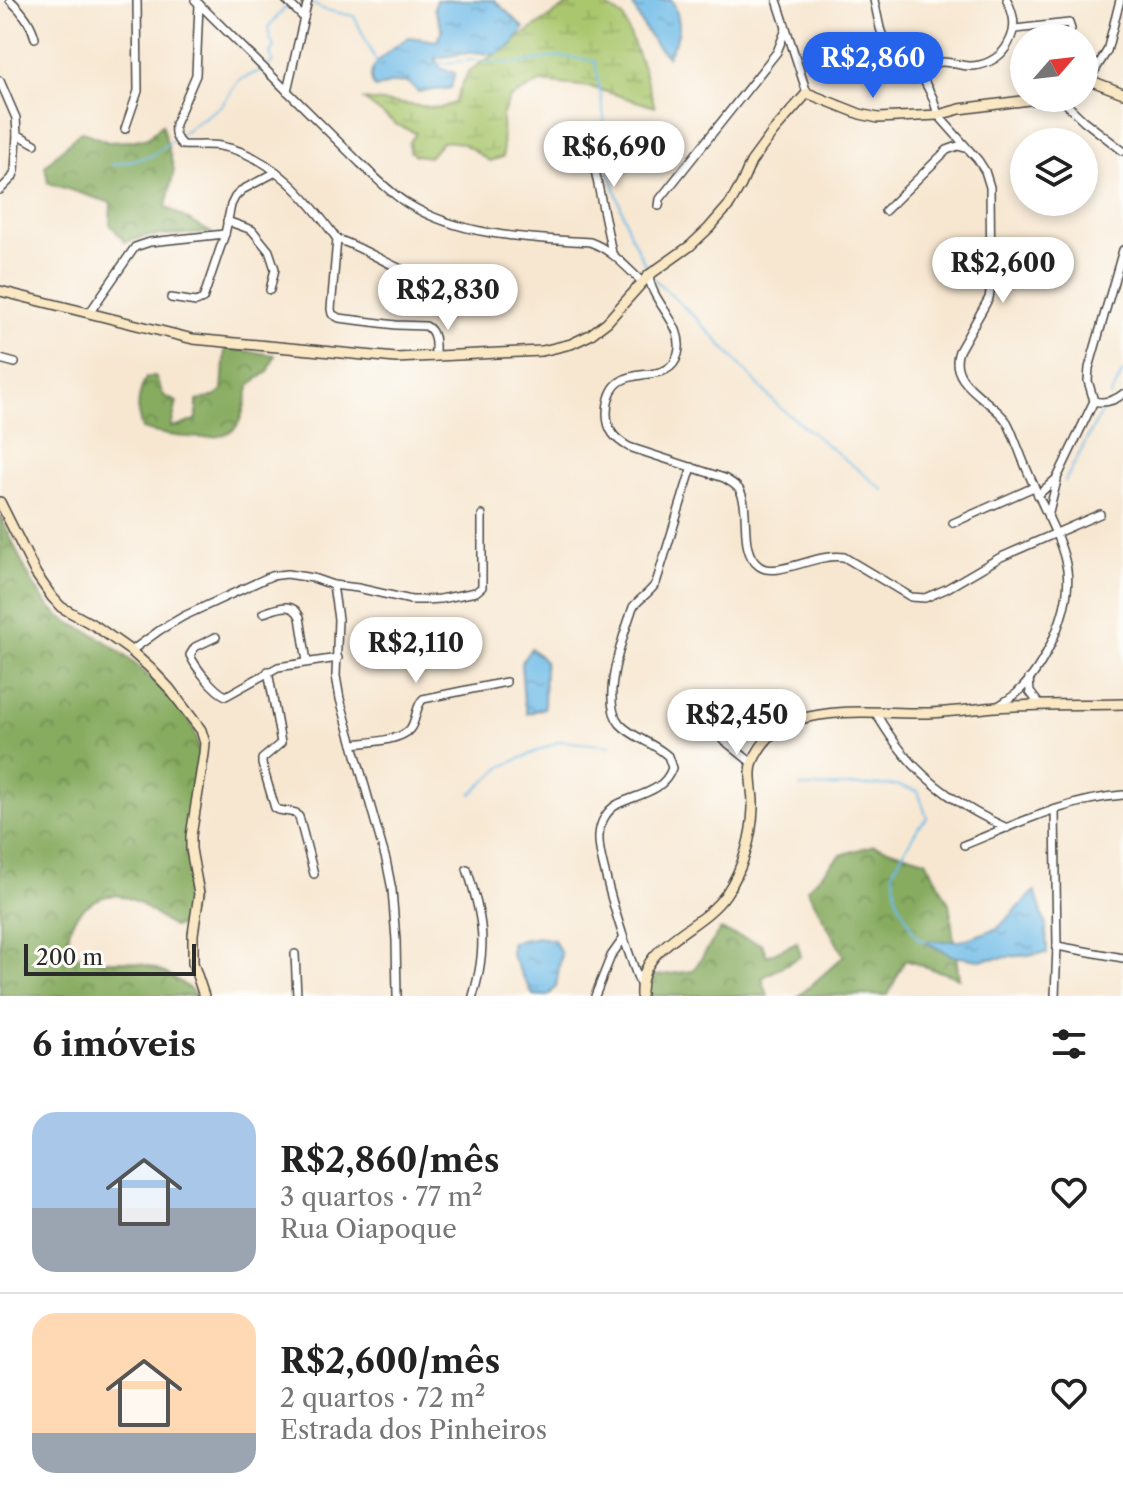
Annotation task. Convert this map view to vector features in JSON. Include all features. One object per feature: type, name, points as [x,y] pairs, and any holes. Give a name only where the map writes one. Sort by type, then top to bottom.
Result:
[{"type":"street","points":[[10,0],[27,18],[35,38]]},
{"type":"street","points":[[125,129],[138,91],[137,0]]},
{"type":"street","points":[[286,0],[304,18]]},
{"type":"street","points":[[287,91],[308,0]]},
{"type":"street","points":[[777,0],[807,93]]},
{"type":"street","points":[[874,0],[886,46],[897,59],[918,69],[938,115],[985,171],[990,187],[993,276],[989,298],[959,351],[957,370],[963,380],[1007,421],[1064,556],[1067,571],[1065,603],[1049,646],[1019,691],[997,707]]},
{"type":"street","points":[[1007,0],[1015,24]]},
{"type":"street","points":[[1098,66],[1107,51],[1120,0]]},
{"type":"street","points":[[197,2],[388,189],[408,203],[461,226],[590,242],[602,246],[648,277],[652,292],[679,335],[680,345],[674,364],[667,369],[631,376],[615,385],[610,392],[607,422],[611,433],[629,447],[724,478],[738,489],[742,497],[747,542],[758,566],[769,571],[778,570],[834,555],[844,557],[911,597],[925,598],[999,558],[1100,514]]},
{"type":"street","points":[[197,2],[196,75],[175,124],[176,139],[182,145],[218,145],[249,156],[287,180],[337,239],[429,281],[494,299]]},
{"type":"street","points":[[659,206],[660,199],[777,52],[786,29]]},
{"type":"street","points":[[918,69],[942,62],[974,66],[995,59],[1010,40]]},
{"type":"street","points":[[0,81],[16,118],[17,134],[15,171],[0,190]]},
{"type":"street","points":[[1098,87],[1123,93]]},
{"type":"street","points":[[807,93],[878,118],[938,115],[1010,102]]},
{"type":"street","points":[[0,291],[193,339],[396,358],[542,351],[571,344],[607,322],[648,277],[690,246],[730,204],[751,162],[807,93]]},
{"type":"street","points":[[1075,112],[1123,151]]},
{"type":"street","points":[[587,131],[612,253]]},
{"type":"street","points":[[17,134],[35,144]]},
{"type":"street","points":[[885,211],[947,150],[958,146],[970,152]]},
{"type":"street","points":[[171,298],[196,302],[203,299],[225,234],[231,205],[242,190],[276,172]]},
{"type":"street","points":[[227,221],[252,230],[269,251],[275,269],[270,290]]},
{"type":"street","points":[[90,312],[135,247],[150,242],[225,234]]},
{"type":"street","points":[[337,239],[332,314],[339,318],[426,326],[435,342],[435,357]]},
{"type":"street","points":[[1048,517],[1057,478],[1094,401],[1088,381],[1089,368],[1123,250]]},
{"type":"street","points":[[0,359],[15,363]]},
{"type":"street","points":[[1094,401],[1108,402],[1123,394]]},
{"type":"street","points":[[641,996],[600,853],[599,837],[603,819],[612,808],[662,785],[672,768],[668,756],[619,723],[613,715],[611,691],[633,607],[656,583],[692,467]]},
{"type":"street","points":[[1038,495],[1057,478]]},
{"type":"street","points":[[953,523],[1034,487]]},
{"type":"street","points":[[0,502],[43,586],[52,597],[61,607],[131,651],[169,688],[201,730],[205,743],[191,849],[199,894],[193,934],[193,963],[204,996]]},
{"type":"street","points":[[131,651],[184,616],[271,576],[287,574],[313,578],[333,585],[411,600],[440,599],[476,592],[482,587],[482,515]]},
{"type":"street","points":[[333,585],[338,619],[336,676],[340,699],[392,890],[397,996]]},
{"type":"street","points":[[263,613],[284,607],[297,611],[307,662]]},
{"type":"street","points":[[216,637],[195,647],[190,655],[220,693],[226,696],[278,667],[338,658]]},
{"type":"street","points":[[268,671],[281,743],[262,759],[262,764],[275,808],[296,813],[299,817],[314,874]]},
{"type":"street","points":[[1029,679],[1030,692],[1041,706]]},
{"type":"street","points":[[353,744],[399,737],[411,728],[418,704],[429,696],[506,682]]},
{"type":"street","points":[[640,984],[643,973],[659,951],[721,901],[734,882],[752,825],[752,763],[771,735],[791,722],[822,715],[875,712],[930,713],[997,707],[1123,704]]},
{"type":"street","points":[[875,712],[896,745],[920,771],[951,796],[1007,828]]},
{"type":"street","points":[[704,724],[752,763]]},
{"type":"street","points":[[964,845],[1055,810],[1123,795]]},
{"type":"street","points":[[1055,810],[1055,996]]},
{"type":"street","points":[[467,869],[478,902],[483,934],[482,962],[473,996]]},
{"type":"street","points":[[595,996],[611,956],[623,939]]},
{"type":"street","points":[[1057,946],[1123,958]]},
{"type":"street","points":[[295,954],[297,996]]},
{"type":"green space","points":[[575,0],[597,0],[623,17],[655,107],[591,87],[540,82],[509,99],[502,116],[503,157],[489,161],[456,142],[442,142],[429,157],[415,155],[410,152],[409,143],[416,133],[397,125],[364,100],[441,108],[454,103],[468,72]]},
{"type":"green space","points":[[162,124],[174,170],[166,207],[211,233],[148,236],[125,242],[110,224],[111,203],[48,183],[45,166],[81,131],[108,142],[129,141],[148,138]]},
{"type":"green space","points":[[225,348],[275,355],[268,372],[250,384],[236,427],[229,433],[205,438],[142,429],[138,403],[146,378],[155,376],[164,396],[177,402],[171,427],[180,426],[197,419],[197,401],[216,396],[222,391]]},
{"type":"green space","points":[[0,515],[24,568],[48,605],[62,618],[95,635],[136,665],[179,707],[189,720],[197,740],[198,759],[187,847],[192,896],[186,920],[173,927],[136,901],[120,896],[104,897],[88,905],[75,918],[69,933],[70,946],[84,958],[132,962],[159,970],[197,996],[0,996]]},
{"type":"green space","points":[[874,845],[926,860],[949,903],[959,978],[905,960],[888,995],[799,996],[844,956],[807,889],[841,855]]},
{"type":"green space","points":[[720,930],[762,944],[767,956],[797,942],[801,956],[762,978],[768,996],[648,996],[646,977],[693,971]]},
{"type":"water","points":[[436,0],[494,0],[524,28],[512,45],[496,55],[475,52],[435,58],[441,69],[455,73],[451,88],[418,92],[408,82],[375,88],[372,71],[392,49],[409,37],[437,41],[443,31],[434,8]]},
{"type":"water","points":[[631,0],[672,0],[679,29],[667,57],[646,31]]},
{"type":"water","points":[[531,648],[545,661],[544,708],[527,714],[521,663]]},
{"type":"water","points":[[1035,891],[1046,926],[1047,953],[979,960],[953,956],[923,941],[961,941],[998,928]]},
{"type":"water","points":[[539,937],[554,940],[561,954],[556,987],[548,996],[533,995],[511,955],[511,942]]},
{"type":"waterway","points":[[312,4],[354,16],[377,63]]},
{"type":"waterway","points":[[268,66],[273,62],[270,52],[275,47],[268,27],[286,7]]},
{"type":"waterway","points":[[436,64],[472,60],[517,64],[560,56],[595,61],[611,177],[630,234],[648,271]]},
{"type":"waterway","points":[[178,136],[222,105],[239,80],[260,71]]},
{"type":"waterway","points":[[112,165],[151,156],[173,140]]},
{"type":"waterway","points":[[654,279],[697,319],[778,406],[885,491]]},
{"type":"waterway","points":[[1110,397],[1123,372]]},
{"type":"waterway","points":[[1065,481],[1104,407]]},
{"type":"waterway","points":[[471,794],[503,766],[560,741],[612,746]]},
{"type":"waterway","points":[[800,787],[896,785],[918,791],[927,818],[893,870],[896,897],[917,938],[926,941]]}]
